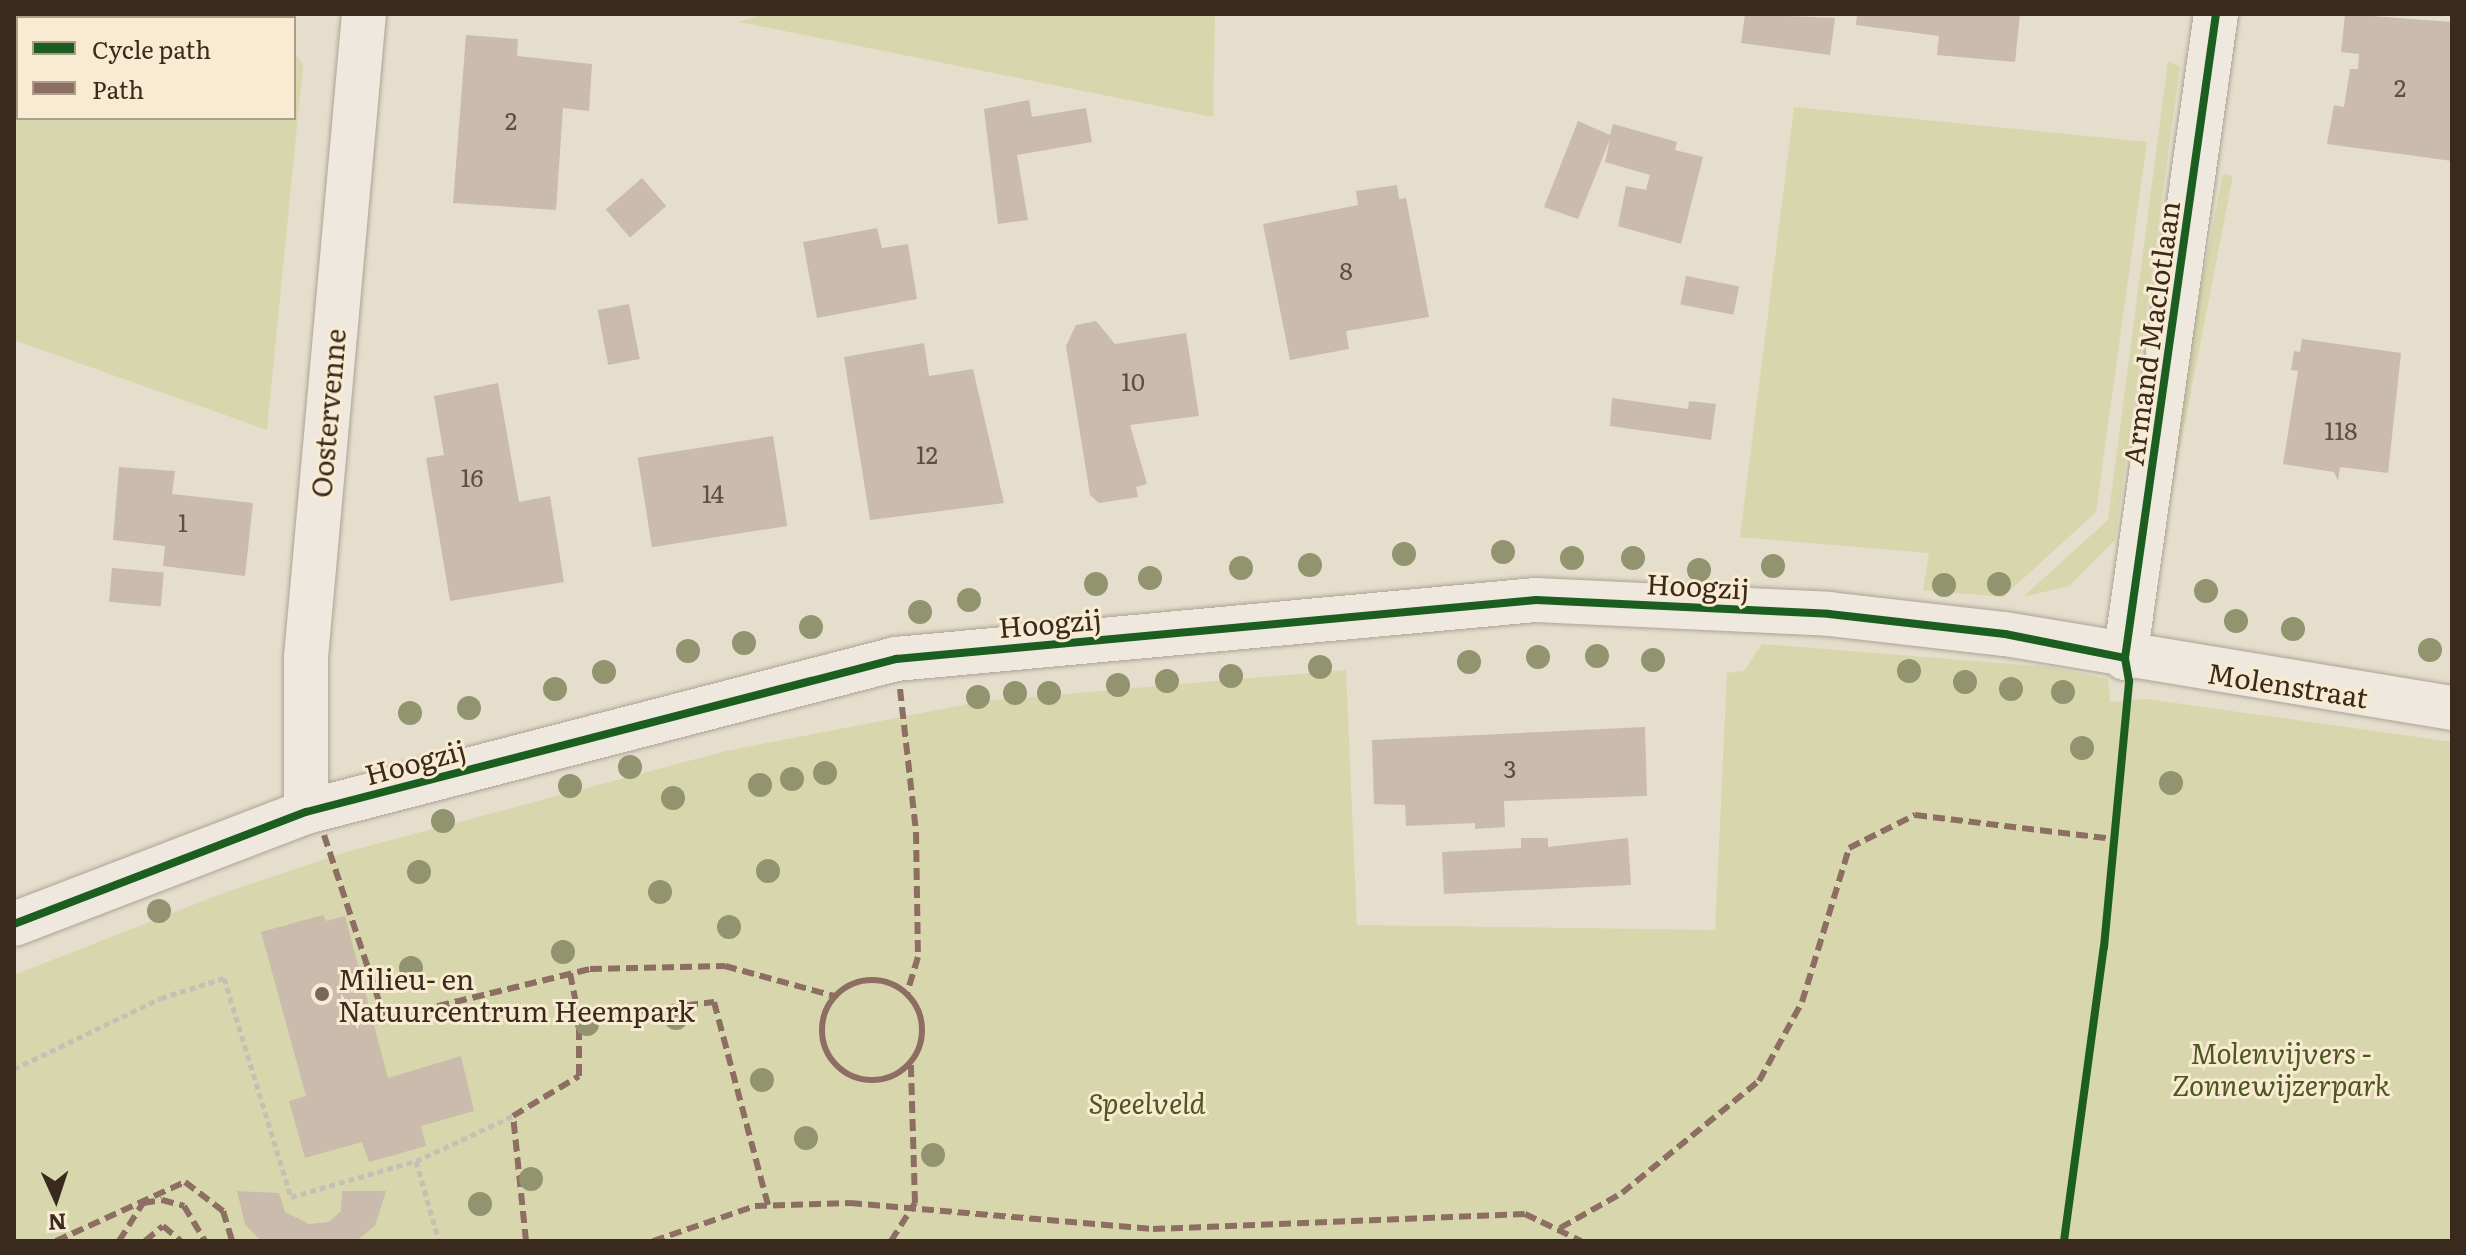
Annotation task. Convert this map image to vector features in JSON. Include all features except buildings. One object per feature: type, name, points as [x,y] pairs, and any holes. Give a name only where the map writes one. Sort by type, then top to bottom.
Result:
[{"type":"street","name":"Oostervenne","points":[[306,812],[306,657],[364,14]]},
{"type":"street","name":"Armand Maclotlaan","points":[[2125,658],[2216,14]]},
{"type":"street","name":"Hoogzij","points":[[14,924],[306,812],[896,659],[1536,600],[1829,614],[2005,634],[2125,658]]},
{"type":"street","name":"Molenstraat","points":[[2125,658],[2452,708]]},
{"type":"path","points":[[14,1069],[161,998],[224,978],[291,1197],[416,1161],[513,1116]]},
{"type":"path","points":[[416,1161],[439,1241]]},
{"type":"green space","points":[[14,14],[142,16],[16,16],[16,120],[296,120],[296,55],[303,65],[267,430],[14,340]]},
{"type":"green space","points":[[763,14],[1215,14],[1213,117],[739,22]]},
{"type":"green space","points":[[2168,61],[2180,67],[2115,540],[2069,586],[2023,597],[2108,520]]},
{"type":"green space","points":[[1794,107],[2147,142],[2096,512],[2003,597],[1923,590],[1929,553],[1740,537]]},
{"type":"green space","points":[[2223,174],[2233,176],[2169,502],[2160,500]]},
{"type":"green space","points":[[1762,644],[2050,667],[2108,679],[2110,702],[2147,699],[2452,742],[2452,1241],[14,1241],[14,975],[226,892],[346,852],[726,751],[984,701],[1346,670],[1357,925],[1715,930],[1727,673],[1744,671]]},
{"type":"marked path","points":[[900,689],[916,832],[918,957],[907,992]]},
{"type":"marked path","points":[[1560,1228],[1622,1193],[1759,1081],[1802,1002],[1849,848],[1915,815],[2114,839]]},
{"type":"marked path","points":[[324,835],[385,1019],[590,969],[725,966],[834,996]]},
{"type":"marked path","points":[[570,973],[579,1018]]},
{"type":"marked path","points":[[872,980],[900,988],[914,1002],[922,1030],[914,1058],[900,1072],[872,1080],[844,1072],[830,1058],[822,1030],[830,1002],[844,988],[872,980]]},
{"type":"marked path","points":[[526,1241],[513,1116],[579,1076],[579,1018],[714,1002],[768,1205]]},
{"type":"marked path","points":[[891,1241],[915,1203],[911,1065]]},
{"type":"marked path","points":[[56,1241],[185,1182],[223,1211],[232,1241]]},
{"type":"marked path","points":[[119,1241],[143,1203],[162,1200],[184,1206],[205,1241]]},
{"type":"marked path","points":[[653,1241],[755,1206],[850,1203],[1153,1229],[1525,1214],[1581,1241]]},
{"type":"marked path","points":[[145,1241],[163,1226],[181,1241]]},
{"type":"cycle path","points":[[2064,1241],[2104,947],[2129,681],[2125,658],[2216,14]]},
{"type":"cycle path","points":[[14,924],[306,812],[896,659],[1536,600],[1829,614],[2005,634],[2125,658]]},
{"type":"place","name":"Milieu- en Natuurcentrum Heempark","points":[[322,994]]},
{"type":"park label","name":"Molenvijvers - Zonnewijzerpark","points":[[2281,1068]]},
{"type":"park label","name":"Speelveld","points":[[1147,1102]]}]
